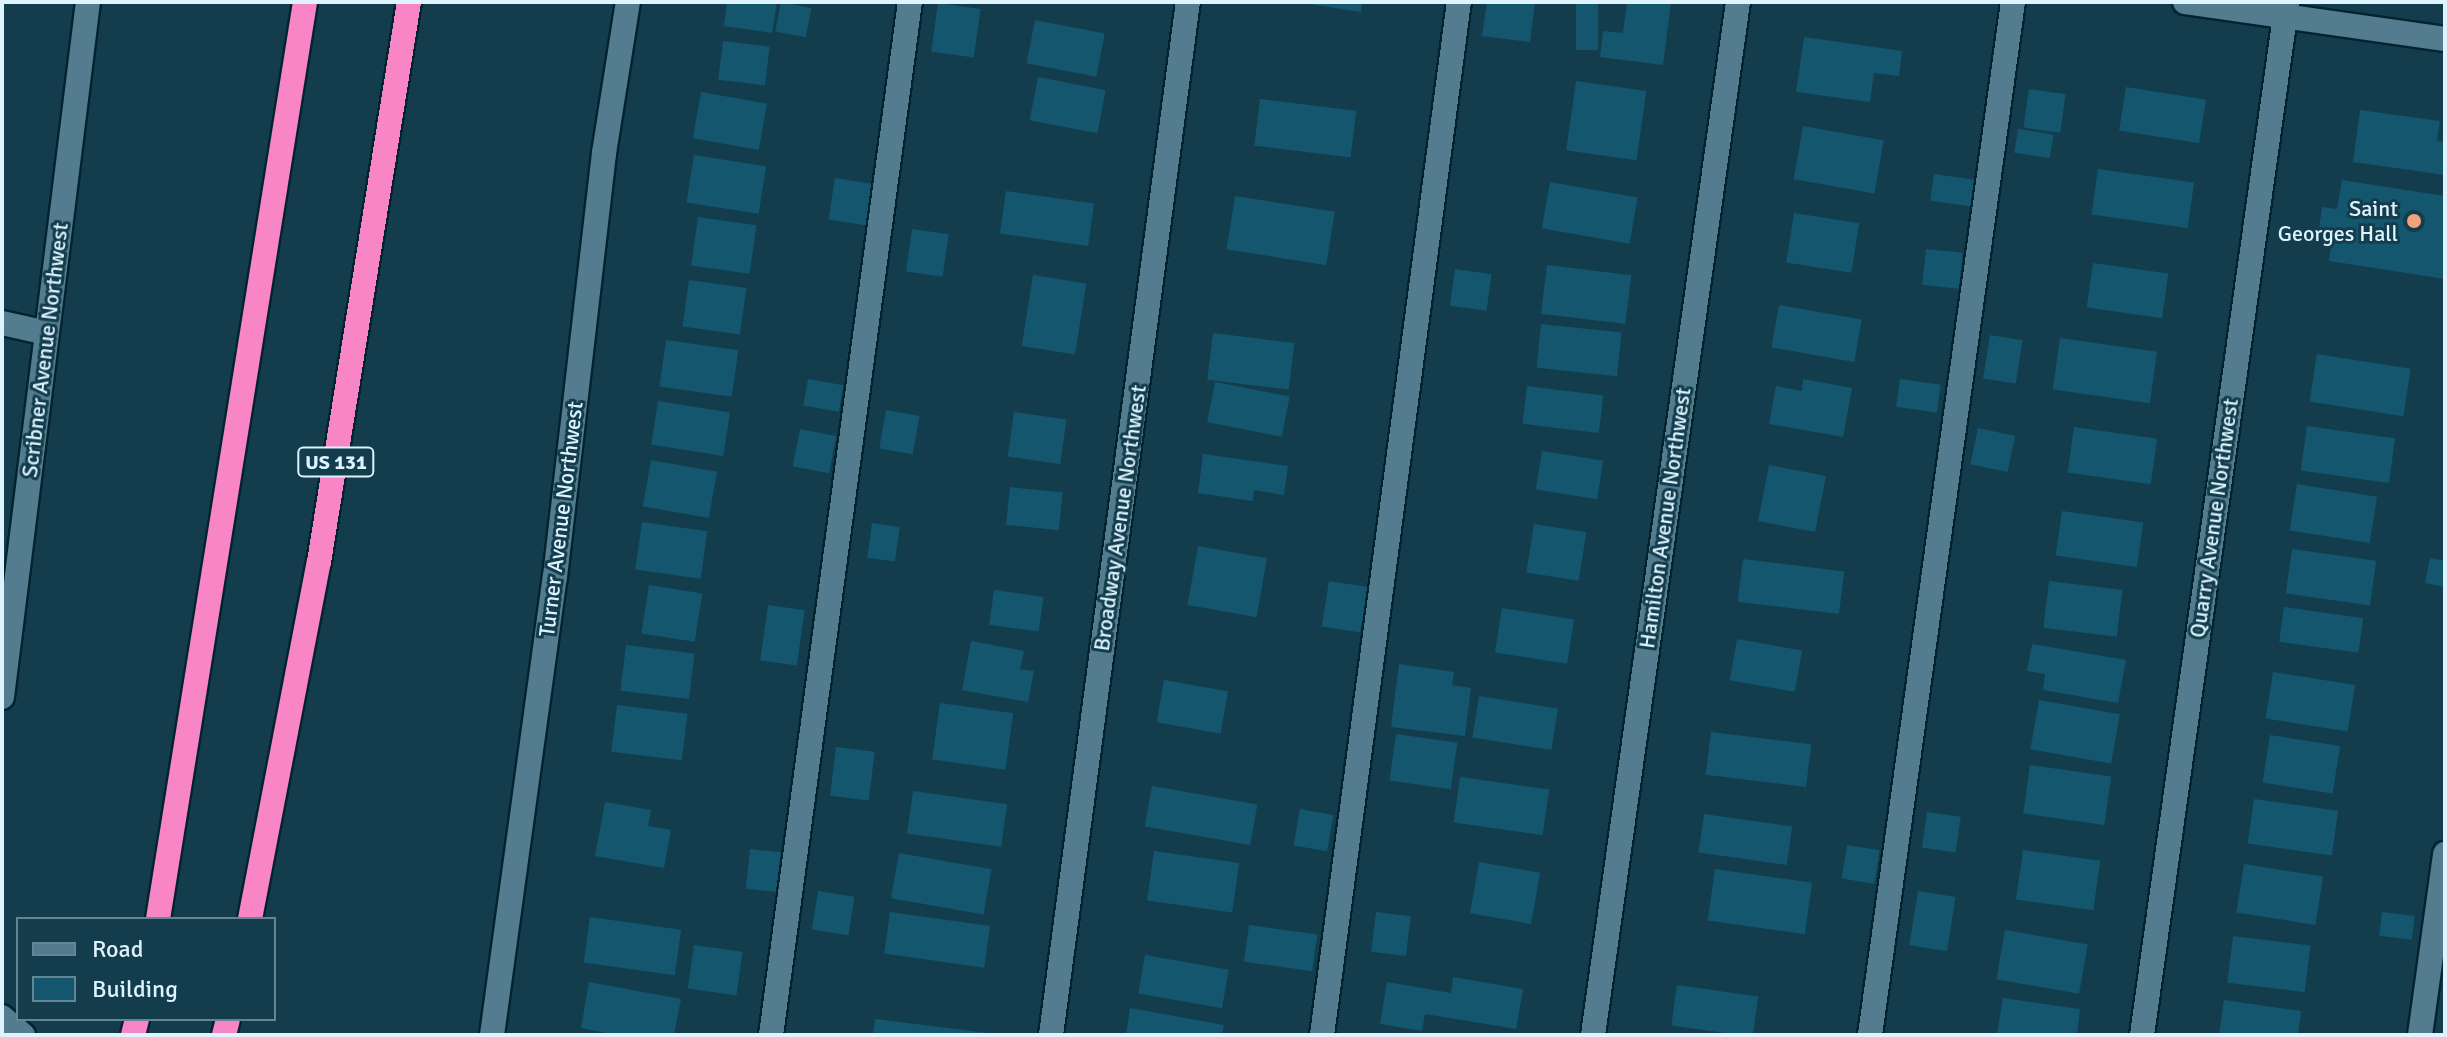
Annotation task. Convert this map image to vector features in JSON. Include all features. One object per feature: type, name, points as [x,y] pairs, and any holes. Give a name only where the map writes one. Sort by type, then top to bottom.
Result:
[{"type":"highway","points":[[158,917],[305,2]]},
{"type":"highway","name":"US 131","points":[[250,917],[319,562],[409,2]]},
{"type":"street","name":"Scribner Avenue Northwest","points":[[2,697],[88,2]]},
{"type":"street","name":"Turner Avenue Northwest","points":[[492,1035],[555,577],[604,153],[628,2]]},
{"type":"street","points":[[771,1035],[910,2]]},
{"type":"street","name":"Broadway Avenue Northwest","points":[[1051,1035],[1188,2]]},
{"type":"street","points":[[1322,1035],[1459,2]]},
{"type":"street","name":"Hamilton Avenue Northwest","points":[[1593,1035],[1738,2]]},
{"type":"street","points":[[1870,1035],[2013,2]]},
{"type":"street","points":[[2185,2],[2286,9],[2445,39]]},
{"type":"street","name":"Quarry Avenue Northwest","points":[[2142,1035],[2286,9]]},
{"type":"street","points":[[2,323],[47,333]]},
{"type":"street","points":[[2420,1035],[2445,854]]},
{"type":"street","points":[[2,1017],[23,1035]]},
{"type":"building","points":[[727,2],[777,2],[772,33],[724,26]]},
{"type":"building","points":[[781,2],[811,8],[806,37],[775,31]]},
{"type":"building","points":[[1296,2],[1362,2],[1361,12]]},
{"type":"building","points":[[1487,2],[1535,2],[1530,42],[1482,36]]},
{"type":"building","points":[[1576,2],[1598,2],[1598,50],[1576,50]]},
{"type":"building","points":[[1627,2],[1671,2],[1663,65],[1600,57],[1603,31],[1623,33]]},
{"type":"building","points":[[938,3],[981,9],[974,58],[931,52]]},
{"type":"building","points":[[1035,20],[1105,34],[1096,77],[1027,63]]},
{"type":"building","points":[[1804,37],[1902,51],[1899,76],[1874,73],[1870,102],[1796,92]]},
{"type":"building","points":[[723,41],[770,47],[765,85],[718,80]]},
{"type":"building","points":[[1038,77],[1106,90],[1097,133],[1030,120]]},
{"type":"building","points":[[1576,81],[1646,91],[1637,160],[1566,150]]},
{"type":"building","points":[[2126,87],[2206,100],[2199,143],[2119,130]]},
{"type":"building","points":[[2029,89],[2066,94],[2060,133],[2024,128]]},
{"type":"building","points":[[701,92],[767,104],[759,150],[693,138]]},
{"type":"building","points":[[1260,99],[1356,111],[1351,157],[1254,146]]},
{"type":"building","points":[[2360,110],[2440,121],[2437,141],[2445,142],[2445,175],[2353,162]]},
{"type":"building","points":[[1803,126],[1884,140],[1874,193],[1794,179]]},
{"type":"building","points":[[2018,129],[2054,135],[2050,158],[2014,153]]},
{"type":"building","points":[[694,155],[766,166],[759,214],[686,202]]},
{"type":"building","points":[[2098,169],[2194,182],[2188,228],[2092,215]]},
{"type":"building","points":[[1934,174],[1977,180],[1973,207],[1930,201]]},
{"type":"building","points":[[835,178],[874,184],[867,226],[828,219]]},
{"type":"building","points":[[2342,180],[2445,196],[2445,279],[2329,261],[2333,231],[2319,229],[2322,207],[2337,209]]},
{"type":"building","points":[[1550,182],[1638,197],[1629,244],[1542,228]]},
{"type":"building","points":[[1006,191],[1094,203],[1088,246],[1000,234]]},
{"type":"building","points":[[1235,196],[1335,212],[1326,265],[1227,249]]},
{"type":"building","points":[[1794,213],[1859,223],[1851,273],[1786,262]]},
{"type":"building","points":[[698,217],[756,225],[750,274],[691,266]]},
{"type":"building","points":[[912,229],[949,234],[943,277],[906,272]]},
{"type":"building","points":[[1926,249],[1963,253],[1959,289],[1922,285]]},
{"type":"building","points":[[2093,263],[2168,274],[2162,318],[2087,308]]},
{"type":"building","points":[[1547,265],[1631,275],[1625,324],[1541,314]]},
{"type":"building","points":[[1455,269],[1492,274],[1486,311],[1450,306]]},
{"type":"building","points":[[1033,275],[1086,283],[1075,355],[1022,346]]},
{"type":"building","points":[[689,280],[746,288],[740,335],[682,327]]},
{"type":"building","points":[[1779,305],[1862,320],[1854,362],[1772,347]]},
{"type":"building","points":[[1541,324],[1622,332],[1617,376],[1536,368]]},
{"type":"building","points":[[1213,333],[1294,343],[1289,390],[1207,380]]},
{"type":"building","points":[[1990,335],[2023,340],[2016,384],[1983,378]]},
{"type":"building","points":[[2060,338],[2157,352],[2150,403],[2053,389]]},
{"type":"building","points":[[666,340],[738,350],[732,397],[659,387]]},
{"type":"building","points":[[2317,354],[2411,369],[2403,416],[2309,401]]},
{"type":"building","points":[[808,379],[843,385],[839,412],[803,406]]},
{"type":"building","points":[[1803,379],[1852,388],[1843,437],[1769,424],[1776,386],[1802,391]]},
{"type":"building","points":[[1900,379],[1941,385],[1937,412],[1896,407]]},
{"type":"building","points":[[1215,382],[1290,397],[1282,437],[1207,422]]},
{"type":"building","points":[[1527,386],[1603,395],[1599,433],[1522,424]]},
{"type":"building","points":[[658,401],[730,412],[723,456],[651,444]]},
{"type":"building","points":[[886,410],[919,416],[913,454],[879,448]]},
{"type":"building","points":[[1014,412],[1066,419],[1060,464],[1008,457]]},
{"type":"building","points":[[2307,426],[2395,438],[2389,483],[2301,471]]},
{"type":"building","points":[[2074,427],[2157,439],[2151,484],[2068,473]]},
{"type":"building","points":[[1978,428],[2015,436],[2007,472],[1970,464]]},
{"type":"building","points":[[800,429],[836,436],[829,473],[793,466]]},
{"type":"building","points":[[1542,451],[1603,461],[1597,499],[1536,490]]},
{"type":"building","points":[[1203,454],[1288,466],[1284,495],[1254,490],[1253,501],[1198,493]]},
{"type":"building","points":[[651,460],[717,472],[709,518],[643,506]]},
{"type":"building","points":[[1769,465],[1826,476],[1815,532],[1758,521]]},
{"type":"building","points":[[2297,484],[2377,497],[2370,543],[2290,530]]},
{"type":"building","points":[[1010,487],[1063,493],[1059,530],[1006,525]]},
{"type":"building","points":[[2062,511],[2143,522],[2137,567],[2056,556]]},
{"type":"building","points":[[642,522],[707,531],[701,579],[635,570]]},
{"type":"building","points":[[872,523],[900,527],[895,562],[867,558]]},
{"type":"building","points":[[1534,524],[1586,532],[1579,581],[1526,572]]},
{"type":"building","points":[[1198,546],[1267,558],[1257,617],[1188,605]]},
{"type":"building","points":[[2292,549],[2376,561],[2370,605],[2286,594]]},
{"type":"building","points":[[2430,558],[2445,561],[2445,587],[2425,583]]},
{"type":"building","points":[[1743,559],[1844,571],[1839,614],[1738,602]]},
{"type":"building","points":[[1329,581],[1368,587],[1360,633],[1322,626]]},
{"type":"building","points":[[2049,581],[2122,590],[2117,637],[2043,628]]},
{"type":"building","points":[[649,585],[702,593],[695,642],[641,633]]},
{"type":"building","points":[[994,590],[1044,597],[1039,632],[989,625]]},
{"type":"building","points":[[768,605],[805,610],[797,666],[760,660]]},
{"type":"building","points":[[2284,607],[2363,618],[2358,653],[2279,642]]},
{"type":"building","points":[[1502,608],[1574,619],[1567,664],[1495,652]]},
{"type":"building","points":[[1737,639],[1802,650],[1795,692],[1730,680]]},
{"type":"building","points":[[971,641],[1024,651],[1020,669],[1034,671],[1028,702],[962,690]]},
{"type":"building","points":[[2032,644],[2126,660],[2118,703],[2043,690],[2045,674],[2027,671]]},
{"type":"building","points":[[626,645],[694,653],[689,699],[620,691]]},
{"type":"building","points":[[1399,664],[1454,672],[1452,685],[1471,688],[1465,736],[1391,727]]},
{"type":"building","points":[[2273,672],[2355,685],[2348,731],[2266,718]]},
{"type":"building","points":[[1164,680],[1228,691],[1221,734],[1157,722]]},
{"type":"building","points":[[1479,696],[1558,709],[1551,750],[1472,737]]},
{"type":"building","points":[[2039,700],[2120,714],[2111,763],[2030,749]]},
{"type":"building","points":[[940,703],[1013,713],[1005,770],[932,759]]},
{"type":"building","points":[[617,705],[687,714],[682,760],[611,752]]},
{"type":"building","points":[[1711,732],[1811,744],[1806,787],[1706,775]]},
{"type":"building","points":[[1396,734],[1457,743],[1451,789],[1389,781]]},
{"type":"building","points":[[2270,735],[2340,746],[2333,794],[2262,782]]},
{"type":"building","points":[[836,747],[875,752],[869,800],[830,796]]},
{"type":"building","points":[[2030,765],[2111,776],[2104,825],[2023,814]]},
{"type":"building","points":[[1460,777],[1549,790],[1543,835],[1454,823]]},
{"type":"building","points":[[1152,786],[1257,805],[1250,845],[1145,826]]},
{"type":"building","points":[[913,791],[1007,804],[1001,847],[907,834]]},
{"type":"building","points":[[2254,799],[2338,811],[2332,855],[2248,844]]},
{"type":"building","points":[[605,802],[651,810],[648,826],[671,830],[664,868],[595,856]]},
{"type":"building","points":[[1300,809],[1333,815],[1327,851],[1294,845]]},
{"type":"building","points":[[1927,812],[1961,817],[1956,852],[1922,848]]},
{"type":"building","points":[[1704,814],[1792,826],[1787,865],[1699,853]]},
{"type":"building","points":[[1847,845],[1880,850],[1874,884],[1842,879]]},
{"type":"building","points":[[750,849],[781,852],[777,892],[746,889]]},
{"type":"building","points":[[2023,850],[2100,861],[2093,910],[2016,900]]},
{"type":"building","points":[[1154,851],[1239,863],[1232,912],[1147,901]]},
{"type":"building","points":[[899,853],[992,869],[984,915],[891,898]]},
{"type":"building","points":[[1479,862],[1540,873],[1531,924],[1470,913]]},
{"type":"building","points":[[2244,864],[2323,877],[2315,925],[2236,912]]},
{"type":"building","points":[[1715,869],[1812,883],[1805,934],[1708,920]]},
{"type":"building","points":[[818,891],[855,897],[848,935],[812,930]]},
{"type":"building","points":[[1918,891],[1956,897],[1947,951],[1909,945]]},
{"type":"building","points":[[890,912],[990,926],[984,968],[884,954]]},
{"type":"building","points":[[1376,912],[1411,916],[1406,956],[1371,952]]},
{"type":"building","points":[[2382,912],[2415,916],[2412,940],[2379,936]]},
{"type":"building","points":[[590,917],[681,930],[675,975],[584,963]]},
{"type":"building","points":[[1249,925],[1317,935],[1312,971],[1244,962]]},
{"type":"building","points":[[2005,930],[2088,945],[2079,994],[1996,979]]},
{"type":"building","points":[[2233,936],[2310,946],[2305,992],[2227,983]]},
{"type":"building","points":[[694,945],[743,952],[736,995],[688,989]]},
{"type":"building","points":[[1145,955],[1229,970],[1222,1008],[1138,993]]},
{"type":"building","points":[[1453,977],[1523,989],[1516,1029],[1425,1014],[1422,1031],[1380,1024],[1387,982],[1451,993]]},
{"type":"building","points":[[589,982],[681,999],[674,1035],[616,1035],[581,1028]]},
{"type":"building","points":[[1677,985],[1758,996],[1753,1035],[1671,1026]]},
{"type":"building","points":[[2003,998],[2080,1009],[2077,1035],[1997,1034]]},
{"type":"building","points":[[2224,1000],[2301,1011],[2298,1035],[2219,1035]]},
{"type":"building","points":[[1130,1008],[1224,1025],[1222,1035],[1126,1035]]},
{"type":"building","points":[[875,1019],[988,1033],[988,1035],[873,1035]]},
{"type":"place","name":"Saint Georges Hall","points":[[2414,221]]}]
